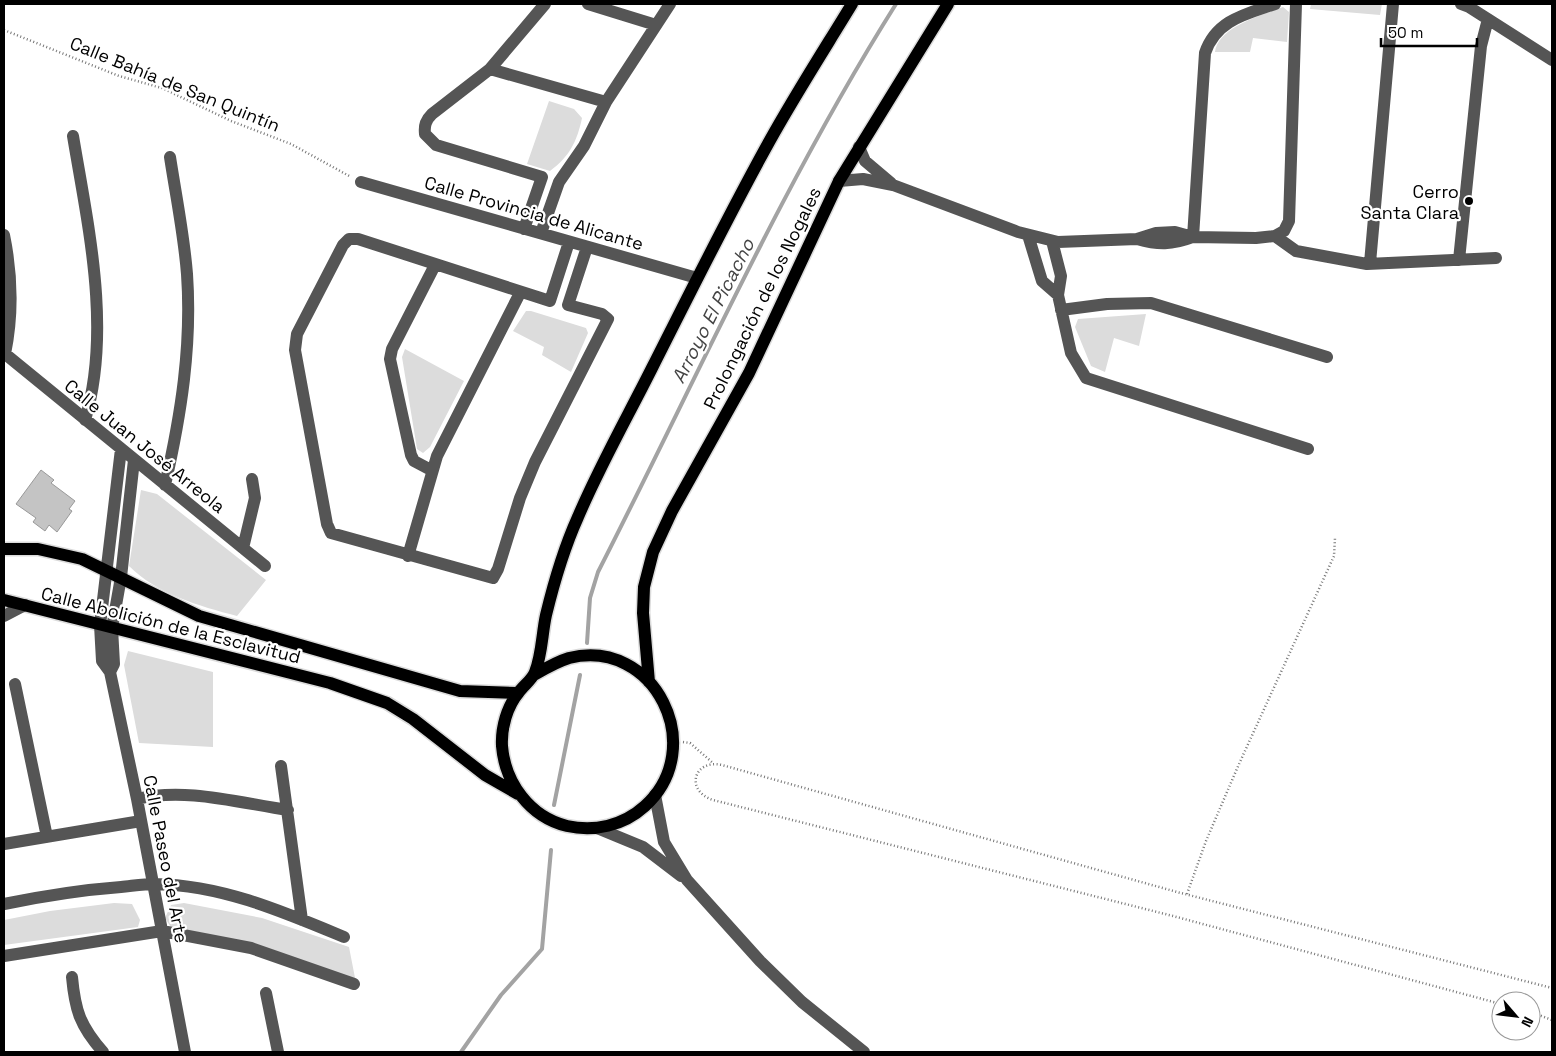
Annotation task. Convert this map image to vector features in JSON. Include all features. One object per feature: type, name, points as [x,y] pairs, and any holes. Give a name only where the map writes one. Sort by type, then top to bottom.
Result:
[{"type":"main road","points":[[534,675],[558,573],[578,517],[697,278],[771,138],[852,4]]},
{"type":"main road","name":"Prolongación de los Nogales","points":[[649,682],[643,613],[644,587],[653,552],[672,510],[749,373],[839,181],[948,4]]},
{"type":"main road","name":"Calle Abolición de la Esclavitud","points":[[4,549],[38,549],[59,552],[106,569],[199,616],[460,691],[517,693]]},
{"type":"main road","name":"Calle Abolición de la Esclavitud","points":[[4,600],[330,683]]},
{"type":"main road","name":"Prolongación de los Nogales","points":[[593,656],[614,660],[633,669],[649,682],[666,707],[671,722],[673,741],[670,768],[656,795],[629,818],[614,825],[597,828],[579,828],[561,824],[545,817],[530,807],[518,794],[506,770],[502,744],[505,717],[517,693],[534,675],[552,664],[572,657],[593,656]]},
{"type":"main road","name":"Prolongación de los Nogales","points":[[330,683],[387,704],[414,719],[486,775],[518,794]]},
{"type":"street","points":[[545,4],[490,69],[432,114],[427,120],[425,134],[436,145],[559,182]]},
{"type":"street","points":[[588,4],[656,25]]},
{"type":"street","points":[[541,234],[559,182],[584,146],[606,102],[670,4]]},
{"type":"street","points":[[1193,237],[1205,53],[1210,40],[1231,20],[1275,4]]},
{"type":"street","points":[[839,181],[863,180],[893,185],[1028,235],[1052,241],[1137,239],[1156,233],[1175,232],[1193,237],[1256,238],[1275,236],[1284,231],[1289,221],[1296,4]]},
{"type":"street","points":[[1370,263],[1393,4]]},
{"type":"street","points":[[1460,4],[1488,19],[1552,60]]},
{"type":"street","points":[[1459,260],[1481,46],[1488,19]]},
{"type":"street","points":[[490,69],[606,102]]},
{"type":"street","points":[[73,136],[93,251],[96,296],[93,382],[85,420]]},
{"type":"street","points":[[859,147],[865,161],[893,185]]},
{"type":"street","points":[[165,485],[179,426],[186,374],[188,326],[187,273],[170,157]]},
{"type":"street","points":[[524,229],[542,177]]},
{"type":"street","name":"Calle Provincia de Alicante","points":[[361,182],[697,278]]},
{"type":"street","points":[[4,235],[11,325],[4,354]]},
{"type":"street","points":[[1028,235],[1042,281],[1058,295]]},
{"type":"street","points":[[1275,236],[1296,251],[1370,263],[1496,258]]},
{"type":"street","points":[[349,239],[358,240],[550,301],[602,314],[608,319],[535,462],[520,498],[498,569],[493,578],[408,556],[331,533],[327,524],[295,350],[298,334],[344,245],[349,239]]},
{"type":"street","points":[[1052,241],[1061,276],[1058,295],[1071,352],[1086,378],[1308,449]]},
{"type":"street","points":[[550,301],[569,242]]},
{"type":"street","points":[[568,305],[587,247]]},
{"type":"street","points":[[431,470],[420,465],[411,455],[390,360],[392,349],[435,266]]},
{"type":"street","points":[[408,556],[431,470],[520,293]]},
{"type":"street","points":[[1061,310],[1107,304],[1150,303],[1327,357]]},
{"type":"street","name":"Calle Juan José Arreola","points":[[4,354],[265,566]]},
{"type":"street","name":"Calle Paseo del Arte","points":[[121,449],[106,569],[106,627],[102,661],[110,672],[137,798],[185,1052]]},
{"type":"street","name":"Calle Paseo del Arte","points":[[106,627],[121,577],[134,460]]},
{"type":"street","points":[[243,548],[255,498],[252,479]]},
{"type":"street","points":[[115,494],[129,498]]},
{"type":"street","points":[[4,616],[25,606]]},
{"type":"street","points":[[15,684],[47,837]]},
{"type":"street","points":[[281,766],[302,920]]},
{"type":"street","points":[[137,798],[154,794],[173,795],[210,798],[288,810]]},
{"type":"street","points":[[656,795],[664,842],[688,880],[760,961],[802,1002],[864,1052]]},
{"type":"street","points":[[4,844],[141,821]]},
{"type":"street","points":[[597,828],[643,847],[688,880]]},
{"type":"street","points":[[4,904],[70,891],[154,884],[188,887],[238,897],[302,920],[344,938]]},
{"type":"street","points":[[4,956],[162,932],[251,948],[354,984]]},
{"type":"street","points":[[72,977],[78,1018],[87,1034],[102,1052]]},
{"type":"street","points":[[266,993],[278,1052]]},
{"type":"path","name":"Calle Bahía de San Quintín","points":[[4,30],[119,76],[162,88],[231,121],[291,144],[361,182]]},
{"type":"path","points":[[1187,894],[1206,842],[1239,764],[1334,556],[1335,538]]},
{"type":"path","points":[[673,741],[690,743],[714,763],[1187,894],[1552,988]]},
{"type":"path","points":[[714,763],[704,766],[697,774],[696,784],[704,797],[1154,911],[1491,1001]]},
{"type":"shaded area","points":[[1311,4],[1382,4],[1380,15],[1310,9]]},
{"type":"shaded area","points":[[1283,7],[1289,12],[1287,42],[1253,38],[1250,52],[1215,52],[1218,43],[1232,29],[1253,18]]},
{"type":"shaded area","points":[[549,101],[574,109],[582,118],[578,134],[571,148],[557,166],[550,171],[527,164]]},
{"type":"shaded area","points":[[526,311],[586,328],[588,333],[571,372],[542,355],[544,347],[513,331]]},
{"type":"shaded area","points":[[1146,314],[1139,346],[1114,338],[1105,372],[1091,366],[1075,327],[1078,319]]},
{"type":"shaded area","points":[[405,349],[464,381],[430,447],[423,453],[417,449],[402,357]]},
{"type":"shaded area","points":[[141,490],[157,494],[266,580],[237,616],[179,598],[152,584],[129,566]]},
{"type":"shaded area","points":[[128,651],[213,672],[213,747],[139,743],[124,665]]},
{"type":"shaded area","points":[[114,903],[132,904],[140,920],[138,927],[4,945],[4,920],[50,911]]},
{"type":"shaded area","points":[[184,903],[262,918],[349,947],[356,983],[172,929],[165,918],[171,905]]},
{"type":"building","points":[[41,470],[54,480],[51,483],[75,501],[69,509],[72,511],[57,532],[49,525],[45,531],[33,522],[36,518],[16,504]]},
{"type":"waterway","name":"Arroyo El Picacho","points":[[587,643],[590,598],[598,572],[777,213],[854,73],[896,4]]},
{"type":"waterway","name":"Arroyo El Picacho","points":[[554,805],[580,675]]},
{"type":"waterway","name":"Arroyo El Picacho","points":[[461,1052],[501,995],[542,949],[551,850]]},
{"type":"place","name":"Cerro Santa Clara","points":[[1469,201]]}]
